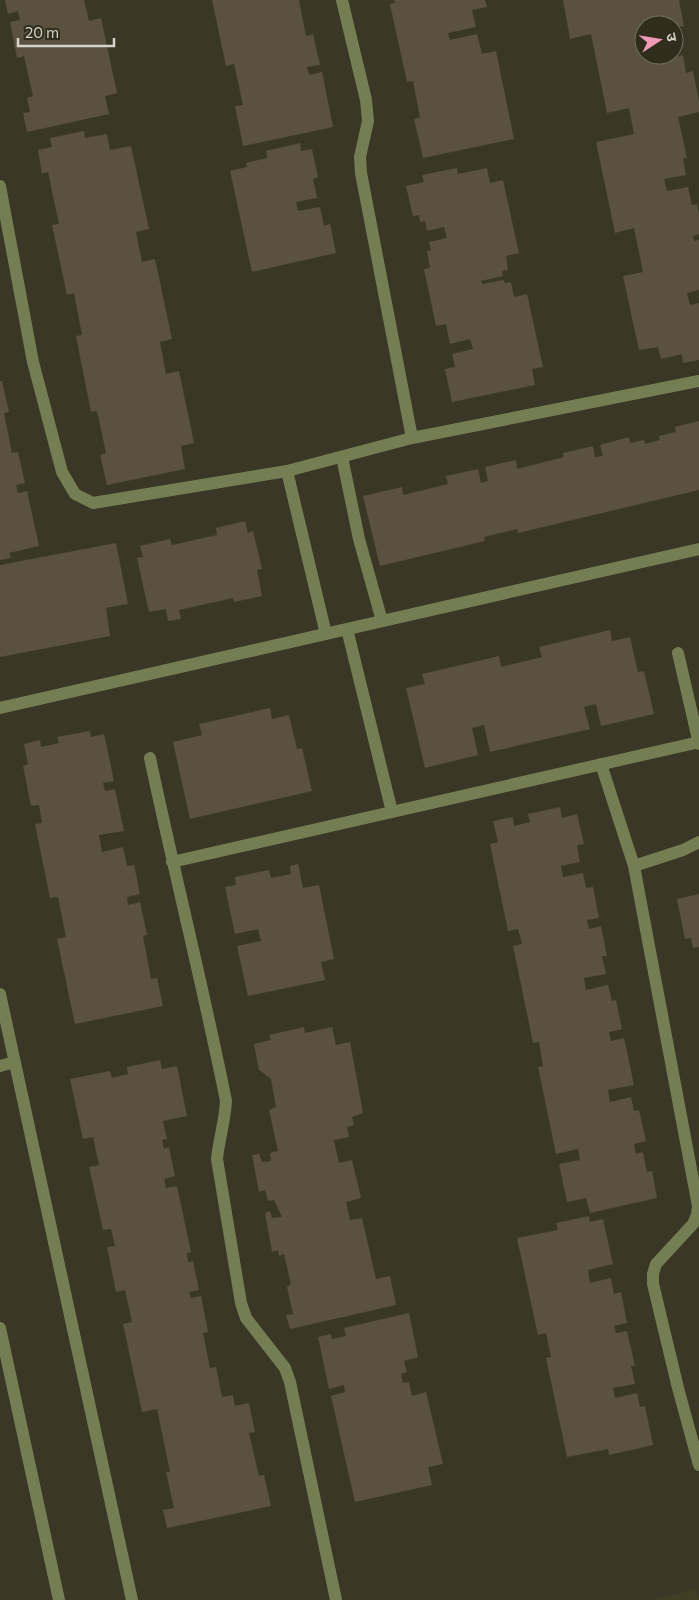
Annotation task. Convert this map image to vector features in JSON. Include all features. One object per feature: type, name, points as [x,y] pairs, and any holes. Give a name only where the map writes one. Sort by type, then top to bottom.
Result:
[{"type":"street","points":[[342,0],[368,121],[360,157],[361,173],[412,438]]},
{"type":"street","points":[[0,186],[33,362],[62,472],[75,494],[93,503],[287,471],[412,438],[699,381]]},
{"type":"street","points":[[342,457],[359,539],[382,621]]},
{"type":"street","points":[[287,471],[326,634]]},
{"type":"street","points":[[0,708],[699,549]]},
{"type":"street","points":[[347,629],[392,812]]},
{"type":"street","points":[[172,862],[699,743],[678,653]]},
{"type":"street","points":[[150,758],[172,862],[208,1012],[226,1101],[217,1159],[241,1303],[246,1318],[284,1368],[290,1382],[336,1600]]},
{"type":"street","points":[[601,764],[634,866],[698,1206],[693,1224],[656,1264],[653,1284],[699,1465]]},
{"type":"street","points":[[634,866],[684,850],[699,842]]},
{"type":"street","points":[[0,994],[132,1600]]},
{"type":"street","points":[[0,1066],[15,1062]]},
{"type":"street","points":[[0,1328],[59,1600]]},
{"type":"shaded area","points":[[697,1589],[699,1600],[651,1600]]},
{"type":"building","points":[[5,0],[84,0],[89,21],[101,18],[117,93],[105,96],[109,114],[27,132],[23,113],[30,112],[27,98],[33,96],[24,56],[17,58],[10,22],[20,20],[18,11],[8,14]]},
{"type":"building","points":[[212,0],[299,0],[306,36],[313,34],[320,65],[307,67],[309,75],[322,72],[333,127],[243,146],[235,106],[243,105],[234,64],[226,66]]},
{"type":"building","points":[[394,0],[485,0],[487,7],[472,10],[476,27],[448,33],[450,40],[477,34],[482,54],[496,51],[514,139],[423,158],[414,119],[420,117],[413,81],[407,82],[390,4],[395,3]]},
{"type":"building","points":[[563,0],[679,0],[682,15],[634,15],[634,65],[684,65],[684,61],[686,73],[693,71],[699,101],[699,112],[678,117],[687,158],[683,158],[686,175],[664,179],[667,191],[688,187],[692,205],[697,204],[699,214],[699,234],[693,236],[694,241],[699,240],[699,290],[687,293],[690,305],[699,303],[699,360],[683,363],[682,354],[661,359],[658,347],[639,350],[623,276],[643,272],[634,228],[615,233],[596,142],[634,134],[629,108],[607,113],[591,34],[570,39]]},
{"type":"building","points":[[84,131],[85,138],[107,134],[110,150],[131,146],[149,229],[136,232],[142,262],[155,259],[172,339],[160,342],[166,374],[179,371],[194,443],[181,446],[185,469],[107,485],[100,455],[106,453],[97,411],[91,412],[76,336],[82,335],[74,293],[67,295],[52,225],[59,224],[48,172],[42,174],[38,150],[52,147],[50,138]]},
{"type":"building","points":[[300,143],[301,151],[312,149],[318,177],[313,179],[317,198],[296,202],[298,211],[320,207],[324,226],[330,224],[336,253],[252,272],[230,171],[247,167],[246,163],[267,158],[266,151]]},
{"type":"building","points":[[457,168],[458,174],[487,168],[490,183],[503,180],[519,253],[506,256],[508,270],[502,271],[503,276],[481,281],[482,284],[504,280],[505,283],[511,282],[514,297],[527,294],[543,367],[532,369],[535,385],[452,402],[445,369],[455,367],[452,354],[473,349],[470,339],[450,344],[446,324],[436,326],[424,269],[430,268],[427,251],[431,250],[429,242],[447,238],[444,227],[427,231],[425,221],[420,222],[419,215],[413,216],[406,186],[424,182],[422,175]]},
{"type":"building","points":[[0,381],[2,381],[9,412],[4,413],[12,453],[18,452],[25,483],[16,485],[18,493],[27,491],[39,546],[9,553],[11,558],[0,560]]},
{"type":"building","points":[[699,421],[699,490],[518,533],[517,529],[484,537],[485,541],[380,566],[363,496],[402,487],[403,495],[448,484],[446,476],[478,469],[481,483],[488,481],[485,467],[516,460],[517,469],[564,457],[563,453],[593,446],[595,457],[603,456],[600,445],[629,437],[630,443],[644,440],[645,444],[660,440],[659,436],[676,432],[675,427]]},
{"type":"building","points":[[245,521],[248,533],[253,531],[262,569],[257,570],[262,596],[234,602],[233,598],[179,610],[181,619],[168,621],[166,609],[149,612],[137,558],[143,557],[140,546],[170,539],[172,545],[217,535],[216,528]]},
{"type":"building","points":[[116,543],[128,604],[106,608],[110,636],[0,657],[0,565]]},
{"type":"building","points":[[610,630],[612,641],[630,637],[638,672],[644,671],[654,714],[601,726],[596,704],[584,707],[590,729],[490,752],[484,725],[472,728],[478,755],[425,768],[406,688],[425,684],[422,674],[499,656],[501,667],[542,657],[539,647]]},
{"type":"building","points":[[270,708],[272,719],[289,715],[297,749],[302,748],[312,791],[190,819],[173,742],[202,735],[199,724]]},
{"type":"building","points":[[90,731],[91,737],[104,734],[114,781],[103,783],[105,791],[115,789],[124,831],[99,835],[102,852],[123,847],[127,866],[134,865],[140,894],[127,897],[128,905],[140,902],[147,935],[143,936],[151,979],[157,978],[163,1006],[75,1024],[57,939],[66,937],[58,897],[50,898],[35,824],[42,823],[39,805],[31,806],[23,766],[28,764],[24,744],[40,740],[41,747],[59,743],[57,737]]},
{"type":"building","points":[[560,807],[562,818],[577,814],[584,844],[577,845],[580,862],[561,866],[563,877],[583,873],[586,888],[593,887],[599,918],[587,920],[589,929],[601,926],[607,956],[602,956],[606,974],[584,978],[586,990],[608,985],[612,1001],[616,1000],[622,1029],[609,1032],[611,1041],[624,1038],[634,1085],[608,1090],[610,1102],[631,1097],[634,1111],[639,1110],[646,1141],[634,1144],[636,1154],[643,1152],[647,1172],[652,1171],[657,1198],[590,1213],[586,1198],[567,1202],[559,1164],[580,1160],[578,1149],[556,1154],[538,1067],[543,1066],[539,1042],[533,1043],[513,946],[522,944],[518,929],[508,931],[490,844],[498,842],[493,821],[513,817],[514,826],[530,822],[528,814]]},
{"type":"building","points":[[298,864],[303,888],[319,885],[334,959],[321,962],[325,980],[248,996],[237,946],[261,941],[258,929],[235,934],[225,887],[236,885],[235,877],[269,870],[271,878],[291,874],[290,866]]},
{"type":"building","points":[[699,894],[699,947],[693,948],[691,938],[685,939],[677,899]]},
{"type":"building","points":[[304,1027],[305,1033],[332,1027],[336,1045],[350,1042],[363,1113],[352,1117],[354,1125],[347,1127],[349,1137],[334,1140],[339,1163],[352,1160],[361,1198],[346,1202],[350,1220],[362,1218],[376,1279],[390,1276],[396,1305],[290,1329],[286,1315],[293,1314],[287,1287],[291,1284],[284,1254],[279,1256],[278,1250],[272,1252],[265,1213],[270,1211],[272,1218],[282,1217],[274,1200],[268,1201],[265,1190],[259,1192],[252,1155],[259,1154],[262,1162],[271,1161],[270,1153],[278,1151],[269,1110],[276,1107],[271,1079],[259,1070],[254,1044],[271,1040],[269,1035]]},
{"type":"building","points":[[160,1060],[162,1069],[177,1066],[187,1116],[163,1121],[167,1139],[162,1140],[164,1149],[169,1147],[175,1176],[164,1179],[166,1188],[177,1186],[191,1252],[187,1253],[188,1262],[193,1261],[199,1290],[189,1292],[191,1298],[201,1296],[208,1332],[203,1333],[210,1368],[216,1367],[222,1397],[233,1395],[235,1406],[249,1403],[255,1432],[249,1433],[259,1476],[264,1475],[271,1506],[167,1528],[163,1510],[174,1508],[166,1472],[170,1472],[157,1409],[142,1412],[123,1324],[132,1322],[125,1290],[116,1292],[107,1247],[115,1246],[111,1229],[103,1230],[89,1167],[99,1165],[93,1137],[83,1139],[70,1079],[110,1071],[112,1078],[128,1074],[127,1067]]},
{"type":"building","points":[[589,1216],[590,1222],[603,1219],[613,1264],[588,1270],[590,1283],[611,1278],[614,1294],[621,1292],[627,1323],[614,1326],[616,1333],[627,1331],[635,1366],[631,1366],[635,1384],[613,1388],[615,1398],[637,1393],[640,1407],[645,1406],[653,1445],[609,1455],[608,1449],[567,1457],[546,1358],[551,1357],[546,1333],[538,1335],[517,1238],[558,1230],[556,1223]]},
{"type":"building","points":[[409,1313],[418,1357],[404,1361],[407,1372],[401,1374],[403,1383],[409,1382],[412,1396],[426,1392],[443,1464],[428,1467],[432,1485],[355,1502],[331,1396],[345,1392],[344,1385],[329,1389],[318,1337],[331,1334],[332,1339],[346,1336],[344,1328]]}]
